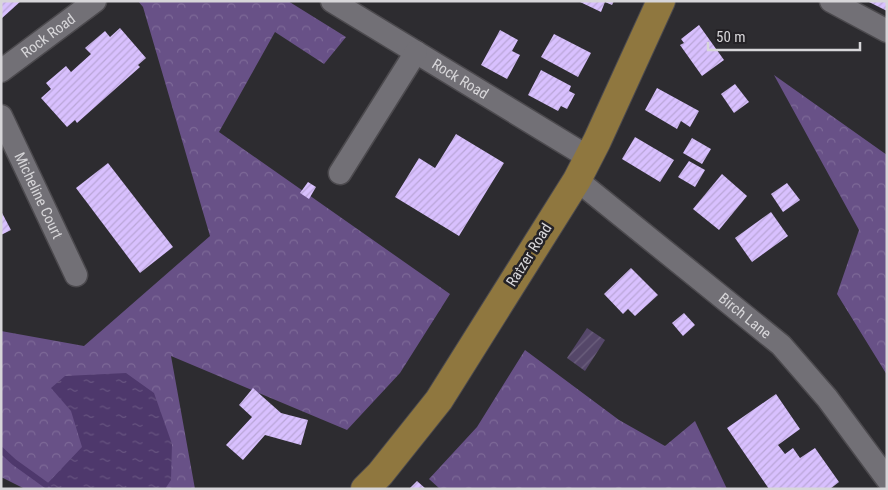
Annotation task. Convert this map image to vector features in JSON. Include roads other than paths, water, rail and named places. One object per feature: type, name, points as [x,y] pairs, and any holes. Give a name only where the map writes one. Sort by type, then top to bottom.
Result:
[{"type":"main road","name":"Ratzer Road","points":[[365,489],[380,474],[438,400],[582,168],[660,1]]},
{"type":"street","name":"Rock Road","points":[[1,71],[95,1]]},
{"type":"street","name":"Rock Road","points":[[332,1],[416,52],[582,168]]},
{"type":"street","points":[[831,1],[887,32]]},
{"type":"street","points":[[340,173],[416,52]]},
{"type":"street","name":"Micheline Court","points":[[1,116],[76,275]]},
{"type":"street","name":"Birch Lane","points":[[582,168],[781,345],[827,398],[887,479]]},
{"type":"water","points":[[126,373],[154,393],[172,444],[171,480],[165,489],[54,489],[46,485],[82,447],[71,411],[51,388],[65,376]]},
{"type":"waterway","points":[[1,450],[46,485]]}]
